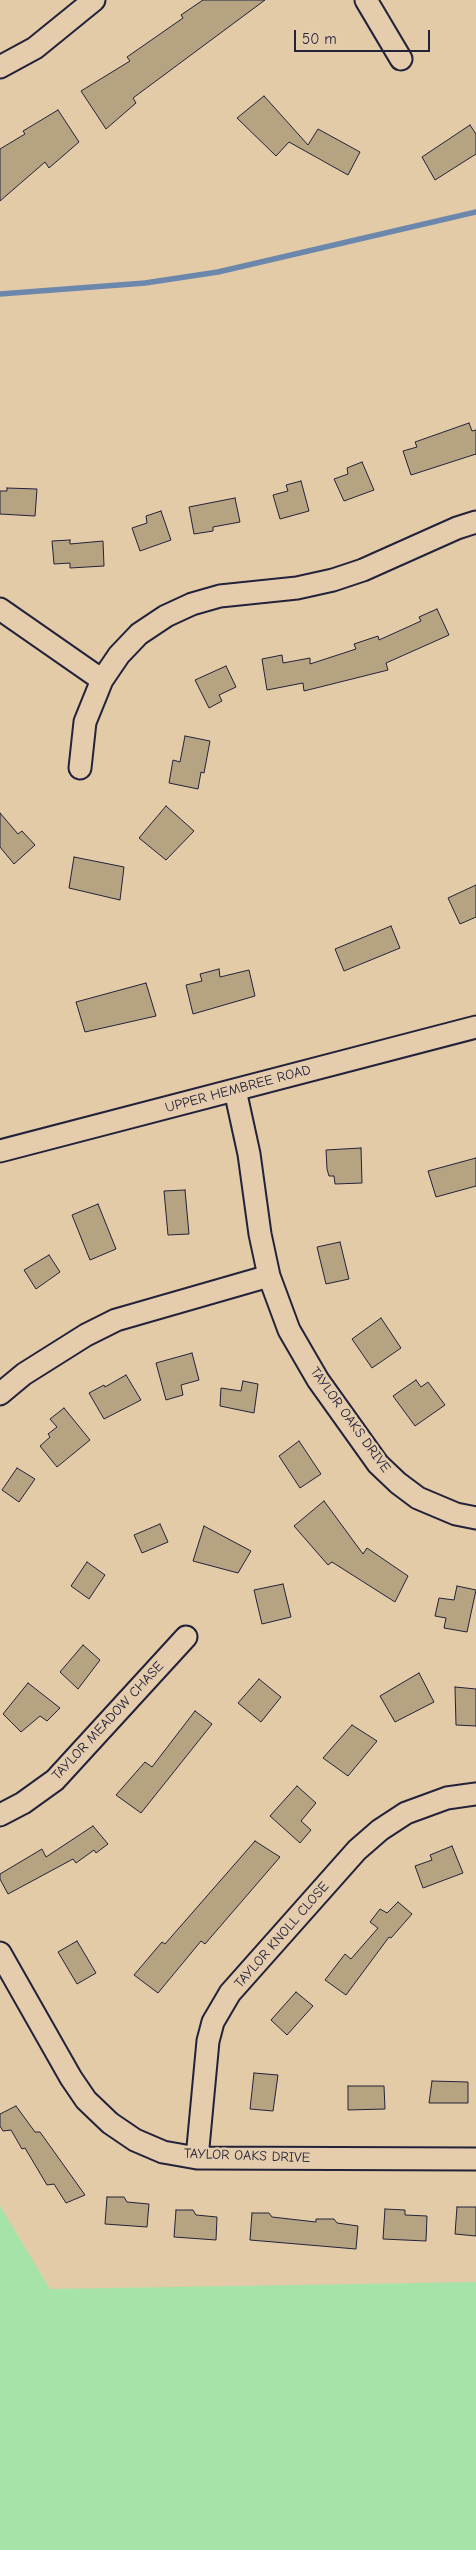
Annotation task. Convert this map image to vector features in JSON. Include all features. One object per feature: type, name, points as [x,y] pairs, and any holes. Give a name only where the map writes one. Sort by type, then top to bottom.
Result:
[{"type":"street","points":[[0,67],[41,43],[94,0]]},
{"type":"street","points":[[366,0],[401,59]]},
{"type":"street","points":[[80,768],[85,722],[102,680],[119,655],[139,634],[166,616],[192,604],[220,596],[297,588],[333,580],[363,570],[457,528],[476,522]]},
{"type":"street","points":[[0,609],[102,680]]},
{"type":"street","name":"UPPER HEMBREE ROAD","points":[[0,1151],[476,1027]]},
{"type":"street","name":"TAYLOR OAKS DRIVE","points":[[235,1090],[249,1154],[260,1234],[269,1276],[289,1330],[318,1380],[378,1464],[398,1483],[418,1498],[456,1514],[476,1518]]},
{"type":"street","points":[[0,1394],[24,1374],[86,1335],[116,1320],[269,1276]]},
{"type":"street","name":"TAYLOR MEADOW CHASE","points":[[0,1816],[23,1803],[55,1780],[186,1637]]},
{"type":"street","name":"TAYLOR KNOLL CLOSE","points":[[197,2158],[208,2041],[214,2022],[230,1993],[357,1850],[380,1830],[406,1813],[439,1801],[476,1794]]},
{"type":"street","name":"TAYLOR OAKS DRIVE","points":[[0,1954],[71,2078],[86,2100],[110,2123],[135,2140],[163,2152],[197,2158],[476,2159]]},
{"type":"green space","points":[[0,2206],[50,2289],[476,2282],[476,2550],[0,2550]]},
{"type":"building","points":[[203,0],[265,0],[133,98],[136,103],[106,129],[81,91],[130,61],[127,57],[183,18],[181,15]]},
{"type":"building","points":[[264,96],[308,145],[318,129],[360,152],[348,175],[289,142],[276,156],[237,118]]},
{"type":"building","points":[[58,110],[79,142],[49,168],[45,162],[0,201],[0,149],[25,134],[23,131]]},
{"type":"building","points":[[470,125],[476,134],[476,154],[435,180],[422,157]]},
{"type":"building","points":[[469,423],[472,431],[476,430],[476,454],[411,475],[403,451],[417,447],[415,442]]},
{"type":"building","points":[[362,462],[374,490],[344,501],[334,479],[348,474],[347,468]]},
{"type":"building","points":[[301,481],[309,511],[280,519],[273,495],[288,491],[286,485]]},
{"type":"building","points":[[7,488],[37,489],[35,516],[0,514],[0,491],[7,491]]},
{"type":"building","points":[[235,498],[240,522],[213,527],[213,531],[194,534],[189,507]]},
{"type":"building","points":[[161,511],[171,540],[140,551],[132,528],[147,523],[146,516]]},
{"type":"building","points":[[70,540],[70,544],[103,541],[104,566],[70,568],[70,563],[54,564],[52,541]]},
{"type":"building","points":[[437,609],[449,635],[386,663],[388,670],[304,691],[303,683],[267,690],[262,659],[282,655],[283,663],[310,658],[310,664],[356,649],[354,644],[378,636],[379,640],[421,621],[419,617]]},
{"type":"building","points":[[226,666],[236,687],[219,695],[222,701],[209,708],[195,680]]},
{"type":"building","points":[[185,736],[210,741],[204,773],[201,772],[198,789],[169,783],[173,760],[180,762]]},
{"type":"building","points":[[166,806],[194,831],[166,860],[139,838]]},
{"type":"building","points":[[0,813],[18,834],[22,831],[35,845],[14,864],[0,847]]},
{"type":"building","points":[[74,857],[124,867],[120,900],[69,888]]},
{"type":"building","points":[[476,885],[476,917],[460,924],[448,898]]},
{"type":"building","points":[[391,926],[400,948],[344,971],[335,949]]},
{"type":"building","points":[[219,969],[220,977],[249,970],[255,996],[193,1014],[186,985],[202,981],[200,974]]},
{"type":"building","points":[[146,983],[156,1016],[85,1032],[76,1002]]},
{"type":"building","points":[[361,1148],[362,1183],[335,1184],[334,1176],[329,1176],[327,1169],[326,1150]]},
{"type":"building","points":[[476,1158],[476,1186],[436,1197],[428,1171]]},
{"type":"building","points":[[185,1190],[189,1234],[168,1235],[164,1191]]},
{"type":"building","points":[[98,1204],[116,1249],[90,1260],[72,1215]]},
{"type":"building","points":[[340,1242],[349,1279],[326,1284],[317,1247]]},
{"type":"building","points":[[49,1255],[60,1272],[36,1289],[24,1270]]},
{"type":"building","points":[[381,1318],[401,1348],[372,1368],[352,1339]]},
{"type":"building","points":[[192,1353],[199,1380],[181,1385],[183,1395],[166,1400],[156,1363]]},
{"type":"building","points":[[126,1375],[141,1400],[104,1419],[89,1393],[104,1385],[105,1387]]},
{"type":"building","points":[[416,1380],[421,1387],[428,1382],[445,1405],[415,1426],[393,1396]]},
{"type":"building","points":[[243,1381],[258,1384],[254,1413],[220,1406],[221,1388],[241,1391]]},
{"type":"building","points":[[64,1408],[90,1440],[57,1467],[40,1446],[50,1437],[48,1434],[57,1427],[50,1419]]},
{"type":"building","points":[[299,1441],[321,1474],[300,1488],[279,1456]]},
{"type":"building","points":[[17,1468],[35,1479],[19,1502],[2,1490]]},
{"type":"building","points":[[324,1501],[363,1554],[367,1548],[408,1576],[395,1602],[332,1562],[328,1565],[294,1526]]},
{"type":"building","points":[[160,1524],[168,1542],[142,1553],[134,1535]]},
{"type":"building","points":[[204,1526],[251,1551],[238,1573],[193,1561]]},
{"type":"building","points":[[87,1562],[105,1575],[89,1599],[71,1586]]},
{"type":"building","points":[[283,1584],[291,1617],[262,1624],[254,1590]]},
{"type":"building","points":[[457,1586],[476,1590],[467,1632],[444,1628],[446,1618],[435,1616],[439,1598],[454,1600]]},
{"type":"building","points":[[83,1645],[100,1660],[78,1689],[60,1672]]},
{"type":"building","points":[[419,1673],[434,1702],[395,1722],[380,1696]]},
{"type":"building","points":[[259,1679],[281,1697],[261,1722],[238,1703]]},
{"type":"building","points":[[28,1683],[60,1708],[47,1721],[40,1716],[21,1732],[3,1714]]},
{"type":"building","points":[[455,1687],[476,1689],[476,1726],[456,1725]]},
{"type":"building","points":[[195,1711],[212,1724],[141,1813],[116,1795],[145,1762],[152,1767]]},
{"type":"building","points":[[352,1725],[377,1741],[348,1776],[323,1758]]},
{"type":"building","points":[[297,1786],[316,1803],[301,1821],[311,1830],[300,1843],[270,1816]]},
{"type":"building","points":[[93,1826],[108,1844],[96,1853],[94,1850],[76,1863],[73,1859],[8,1894],[0,1879],[0,1874],[42,1849],[46,1857]]},
{"type":"building","points":[[255,1841],[280,1857],[205,1944],[201,1941],[158,1993],[134,1975],[162,1942],[165,1944]]},
{"type":"building","points":[[452,1846],[463,1873],[423,1888],[415,1866],[432,1860],[430,1855]]},
{"type":"building","points":[[398,1902],[412,1914],[391,1938],[389,1937],[346,1995],[325,1980],[345,1954],[351,1959],[378,1928],[370,1922],[380,1909],[387,1913]]},
{"type":"building","points":[[77,1941],[96,1973],[77,1984],[58,1952]]},
{"type":"building","points":[[296,1992],[313,2006],[287,2035],[271,2020]]},
{"type":"building","points":[[254,2073],[278,2075],[273,2111],[250,2109]]},
{"type":"building","points":[[432,2081],[468,2082],[468,2103],[429,2103]]},
{"type":"building","points":[[348,2086],[384,2086],[385,2109],[348,2110]]},
{"type":"building","points":[[16,2106],[35,2132],[40,2132],[85,2195],[66,2203],[54,2184],[47,2185],[25,2148],[22,2149],[11,2130],[3,2131],[0,2126],[0,2114]]},
{"type":"building","points":[[107,2197],[124,2197],[127,2202],[149,2204],[147,2227],[105,2224]]},
{"type":"building","points":[[457,2207],[476,2207],[476,2236],[455,2234]]},
{"type":"building","points":[[385,2209],[405,2210],[405,2215],[427,2216],[426,2241],[383,2239]]},
{"type":"building","points":[[176,2210],[193,2210],[196,2215],[217,2217],[216,2240],[174,2237]]},
{"type":"building","points":[[252,2213],[269,2213],[272,2217],[316,2222],[316,2219],[334,2219],[337,2223],[358,2226],[356,2249],[250,2240]]},
{"type":"waterway","points":[[0,294],[145,283],[218,272],[476,212]]}]
